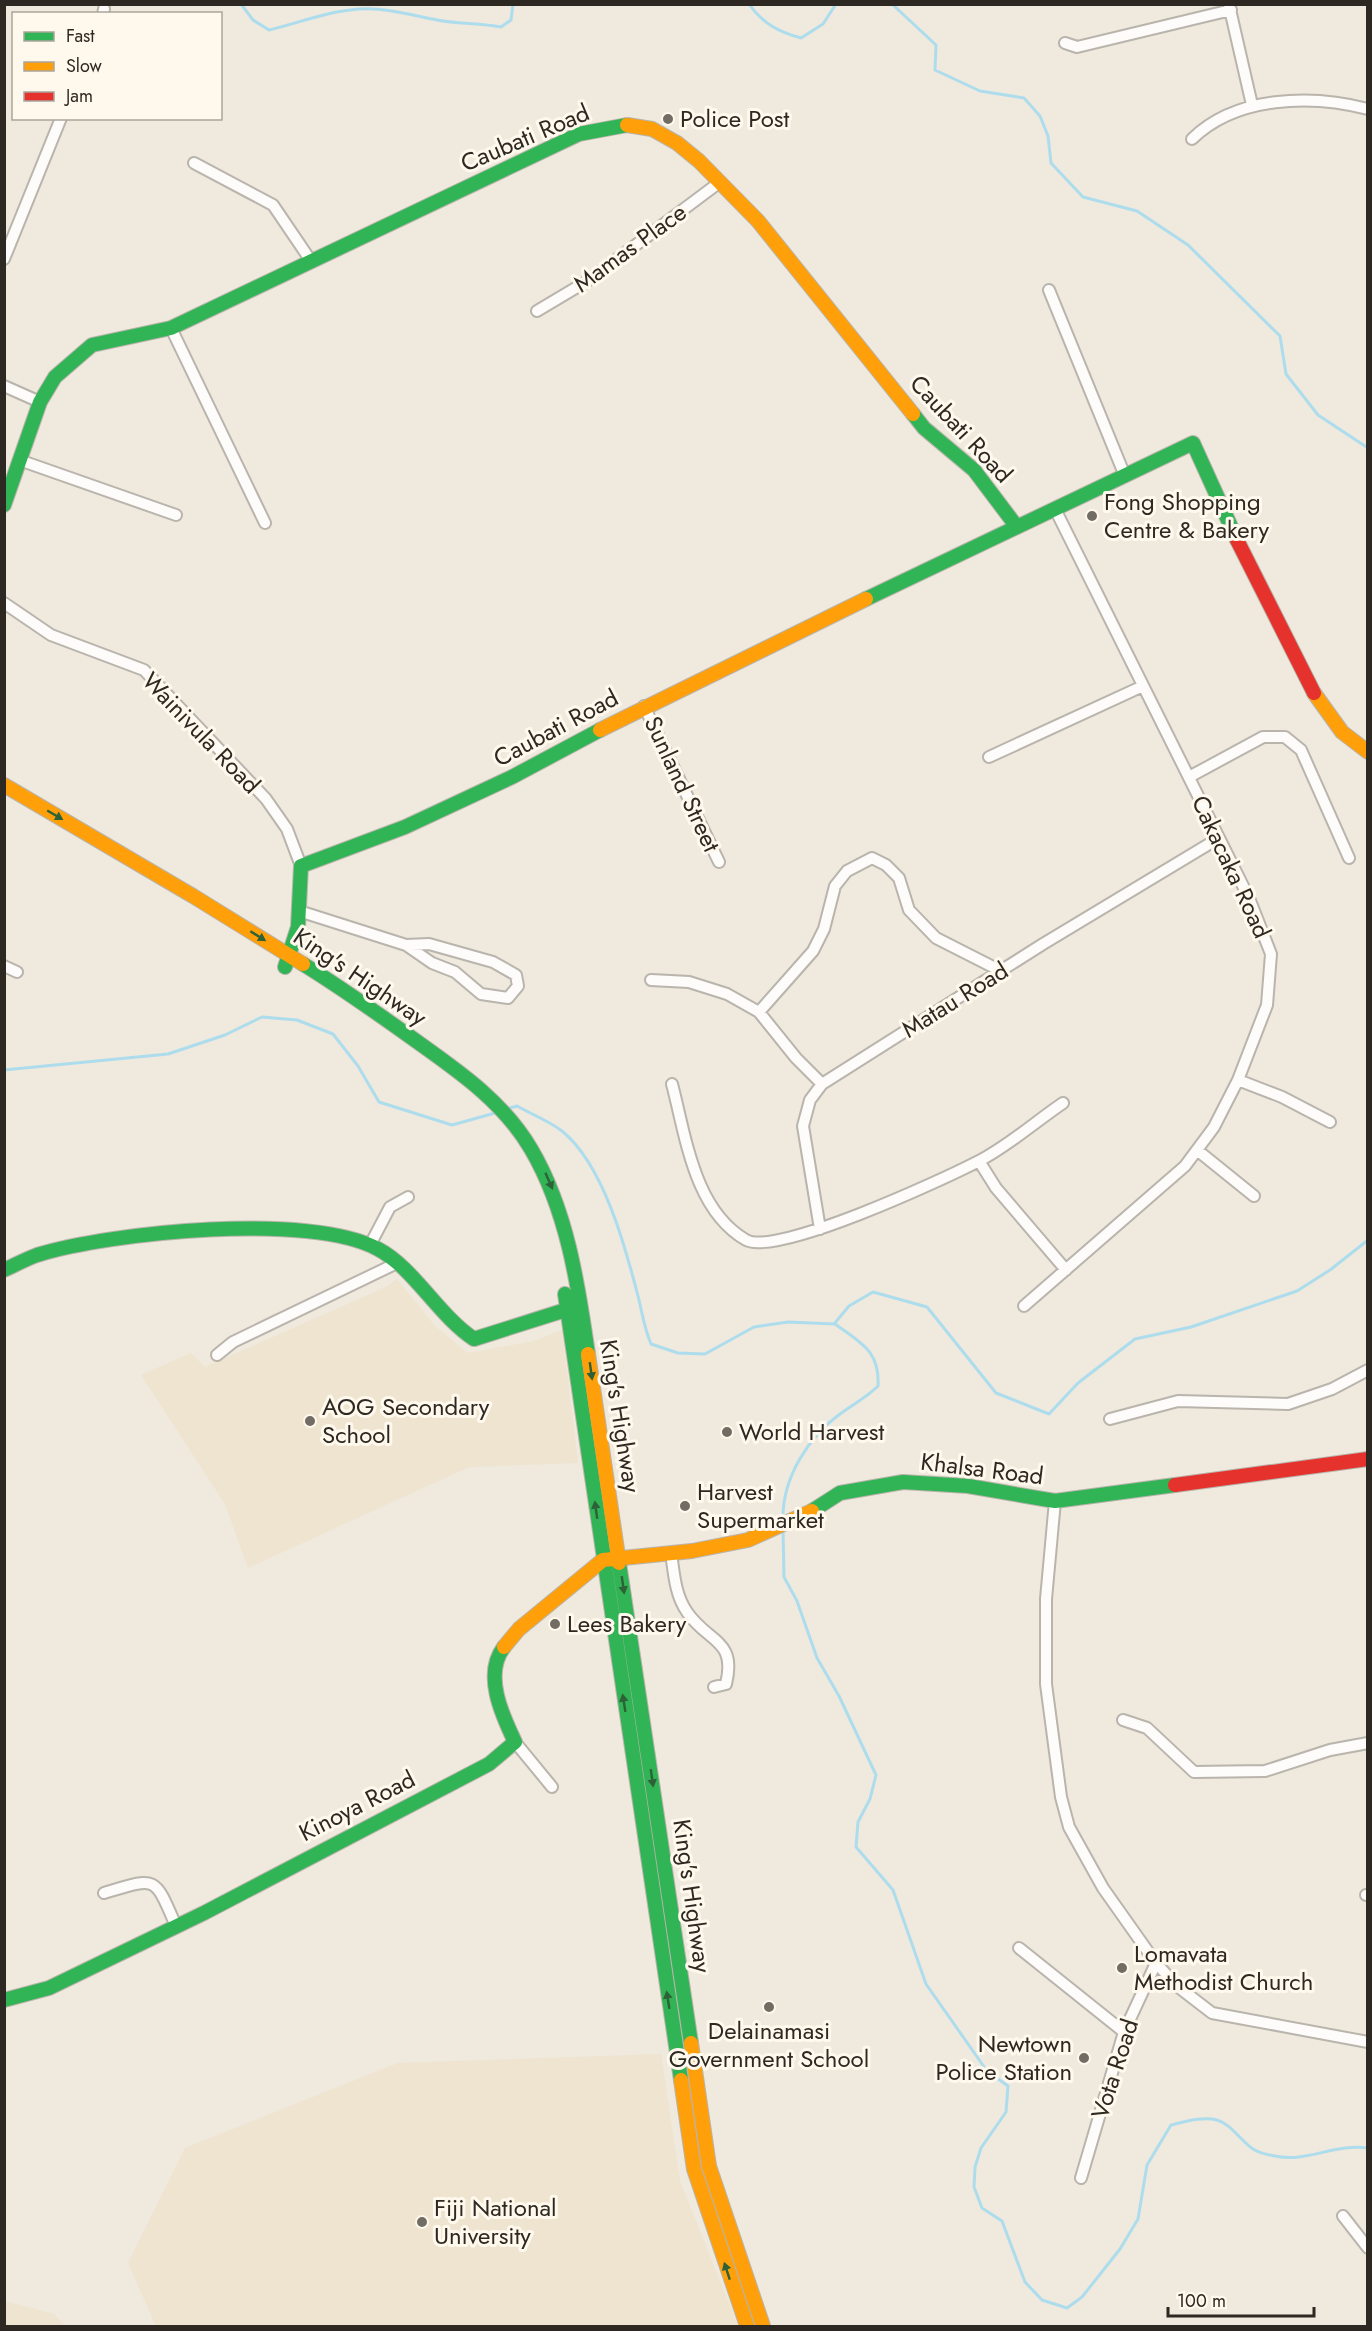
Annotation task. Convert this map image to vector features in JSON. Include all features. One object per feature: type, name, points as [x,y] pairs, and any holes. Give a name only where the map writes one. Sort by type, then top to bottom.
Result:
[{"type":"main road","name":"Caubati Road","points":[[4,505],[22,461],[40,402],[55,377],[92,345],[171,328],[579,134],[627,125],[652,129],[677,143],[758,221],[924,428],[974,470],[1017,527]]},
{"type":"main road","name":"Caubati Road","points":[[301,866],[405,827],[512,777],[644,706],[1193,443],[1248,568],[1314,692],[1336,723],[1368,752]]},
{"type":"main road","name":"King's Highway","points":[[4,785],[287,961]]},
{"type":"main road","name":"King's Highway","points":[[4,799],[207,917],[358,999],[488,1102],[502,1117],[531,1168],[543,1194],[574,1307],[619,1559],[709,2166],[763,2326]]},
{"type":"main road","points":[[287,961],[299,911],[301,866]]},
{"type":"main road","points":[[4,1270],[40,1254],[171,1233],[277,1228],[327,1233],[370,1245],[397,1263],[443,1316],[474,1340],[574,1307]]},
{"type":"main road","name":"King's Highway","points":[[574,1307],[603,1560],[694,2169],[747,2326]]},
{"type":"main road","name":"Khalsa Road","points":[[603,1560],[671,1553],[748,1540],[783,1525],[840,1493],[864,1487],[903,1482],[968,1486],[1055,1501],[1368,1459]]},
{"type":"main road","points":[[515,1742],[504,1719],[494,1678],[499,1654],[519,1629],[603,1560]]},
{"type":"main road","name":"Kinoya Road","points":[[4,2000],[49,1988],[176,1926],[489,1764],[515,1742]]},
{"type":"street","points":[[1065,43],[1077,47],[1230,7],[1252,105]]},
{"type":"street","points":[[1192,139],[1206,125],[1252,105],[1317,99],[1368,108]]},
{"type":"street","points":[[4,259],[60,120]]},
{"type":"street","points":[[194,163],[273,205],[311,261]]},
{"type":"street","name":"Mamas Place","points":[[537,311],[589,280],[720,182]]},
{"type":"street","points":[[1049,290],[1125,476]]},
{"type":"street","points":[[171,328],[265,523]]},
{"type":"street","points":[[4,386],[40,402]]},
{"type":"street","points":[[22,461],[176,515]]},
{"type":"street","name":"Cakacaka Road","points":[[1024,1306],[1185,1166],[1214,1127],[1238,1080],[1267,1005],[1271,954],[1249,898],[1055,509]]},
{"type":"street","name":"Wainivula Road","points":[[4,603],[51,635],[144,670],[266,799],[287,829],[301,866]]},
{"type":"street","points":[[989,757],[1143,686]]},
{"type":"street","name":"Sunland Street","points":[[644,706],[718,862]]},
{"type":"street","points":[[1189,777],[1263,737],[1285,736],[1301,750],[1349,858]]},
{"type":"street","name":"Matau Road","points":[[820,1229],[803,1126],[810,1100],[822,1084],[1219,838]]},
{"type":"street","points":[[759,1012],[813,951],[824,929],[835,886],[847,871],[872,858],[886,865],[899,878],[909,910],[936,938],[1001,971]]},
{"type":"street","points":[[299,911],[406,945],[432,963],[455,972],[481,994],[508,998],[518,986],[516,975],[493,962],[429,944],[406,945]]},
{"type":"street","points":[[4,966],[17,972]]},
{"type":"street","points":[[651,980],[689,982],[727,994],[759,1012],[796,1058],[822,1084]]},
{"type":"street","points":[[1238,1080],[1282,1097],[1330,1122]]},
{"type":"street","points":[[672,1084],[697,1176],[712,1208],[729,1227],[748,1242],[762,1243],[774,1242],[820,1229],[979,1161],[1064,1103]]},
{"type":"street","points":[[1197,1150],[1254,1196]]},
{"type":"street","points":[[979,1161],[996,1188],[1066,1270]]},
{"type":"street","points":[[370,1245],[390,1207],[408,1197]]},
{"type":"street","points":[[217,1354],[233,1342],[397,1263]]},
{"type":"street","points":[[1110,1419],[1178,1401],[1288,1404],[1332,1389],[1368,1370]]},
{"type":"street","points":[[1055,1501],[1046,1599],[1046,1684],[1061,1797],[1069,1827],[1103,1888],[1156,1963],[1178,1986],[1212,2013],[1368,2042]]},
{"type":"street","points":[[671,1553],[676,1586],[686,1611],[700,1627],[724,1647],[731,1666],[726,1684],[714,1687]]},
{"type":"street","points":[[1124,1720],[1147,1728],[1194,1772],[1227,1774],[1265,1770],[1330,1750],[1368,1743]]},
{"type":"street","points":[[515,1742],[552,1787]]},
{"type":"street","points":[[104,1893],[142,1882],[154,1884],[160,1890],[176,1926]]},
{"type":"street","points":[[1019,1948],[1124,2032]]},
{"type":"street","name":"Vota Road","points":[[1081,2178],[1124,2032],[1156,1963]]},
{"type":"street","points":[[1343,2216],[1368,2248]]},
{"type":"shaded area","name":"AOG Secondary School","points":[[397,1279],[435,1326],[468,1353],[534,1341],[562,1330],[578,1463],[469,1467],[248,1568],[225,1504],[141,1375],[191,1353],[205,1367],[386,1287]]},
{"type":"shaded area","name":"Fiji National University","points":[[661,2054],[680,2181],[738,2326],[156,2326],[128,2263],[185,2148],[398,2063]]},
{"type":"shaded area","points":[[4,2301],[54,2314],[65,2326],[5,2326]]},
{"type":"waterway","points":[[241,4],[253,20],[269,30],[336,12],[369,9],[501,27],[511,20],[513,4]]},
{"type":"waterway","points":[[749,4],[772,26],[801,38],[823,24],[836,4]]},
{"type":"waterway","points":[[892,4],[936,45],[935,70],[980,91],[1024,98],[1040,116],[1048,136],[1051,163],[1083,197],[1137,211],[1188,245],[1280,336],[1286,374],[1318,415],[1368,448]]},
{"type":"waterway","points":[[4,1070],[168,1054],[225,1035],[262,1017],[297,1020],[333,1034],[358,1066],[379,1102],[452,1125],[495,1113]]},
{"type":"waterway","points":[[510,1108],[517,1106],[557,1127],[577,1146],[590,1165],[620,1233],[651,1344],[678,1353],[705,1354],[754,1327],[788,1322],[834,1324],[849,1306],[873,1292],[927,1307],[996,1393],[1049,1414],[1078,1383],[1135,1339],[1191,1327],[1297,1291],[1330,1270],[1368,1240]]},
{"type":"waterway","points":[[783,1517],[787,1488],[808,1446],[828,1423],[878,1386],[878,1374],[872,1356],[861,1343],[835,1324]]},
{"type":"waterway","points":[[783,1530],[784,1577],[797,1601],[817,1658],[839,1696],[876,1775],[870,1799],[858,1822],[856,1847],[893,1890],[926,1984],[987,2071],[1008,2086],[1006,2112],[981,2148],[975,2167],[974,2187],[982,2208],[1002,2221],[1025,2282],[1042,2300],[1067,2308],[1082,2297],[1120,2249],[1138,2219],[1147,2165],[1171,2125],[1200,2119],[1217,2120],[1227,2125],[1255,2150],[1287,2157],[1344,2148],[1368,2148]]},
{"type":"traffic: fast","points":[[4,505],[40,402],[55,377],[92,345],[171,328],[579,134],[627,125]]},
{"type":"traffic: fast","points":[[913,414],[924,428],[974,470],[1017,527]]},
{"type":"traffic: fast","points":[[866,599],[1193,443],[1237,540]]},
{"type":"traffic: fast","points":[[285,967],[298,927],[301,866],[405,827],[512,777],[600,730]]},
{"type":"traffic: fast","points":[[303,964],[462,1075],[493,1101],[520,1132],[543,1172],[562,1222],[575,1274],[588,1354]]},
{"type":"traffic: fast","points":[[4,1270],[37,1255],[112,1239],[210,1230],[307,1231],[347,1238],[378,1249],[391,1257],[415,1279],[461,1329],[474,1339],[575,1307]]},
{"type":"traffic: fast","points":[[565,1294],[681,2080]]},
{"type":"traffic: fast","points":[[812,1511],[840,1493],[903,1482],[968,1486],[1055,1501],[1175,1485]]},
{"type":"traffic: fast","points":[[619,1563],[691,2043]]},
{"type":"traffic: fast","points":[[4,2000],[49,1988],[204,1913],[489,1764],[515,1742],[500,1707],[495,1682],[495,1669],[504,1647]]},
{"type":"traffic: slow","points":[[627,125],[652,129],[677,143],[699,161],[758,221],[913,414]]},
{"type":"traffic: slow","points":[[600,730],[866,599]]},
{"type":"traffic: slow","points":[[1314,693],[1342,732],[1368,752]]},
{"type":"traffic: slow","points":[[4,785],[193,896],[303,964]]},
{"type":"traffic: slow","points":[[588,1354],[619,1563]]},
{"type":"traffic: slow","points":[[504,1647],[519,1629],[603,1560],[692,1551],[748,1540],[812,1511]]},
{"type":"traffic: slow","points":[[691,2043],[709,2166],[763,2326]]},
{"type":"traffic: slow","points":[[681,2080],[694,2169],[747,2326]]},
{"type":"traffic: jam","points":[[1237,540],[1314,693]]},
{"type":"traffic: jam","points":[[1175,1485],[1368,1459]]},
{"type":"place","name":"Police Post","points":[[668,119]]},
{"type":"place","name":"Fong Shopping Centre & Bakery","points":[[1092,516]]},
{"type":"place","name":"AOG Secondary School","points":[[310,1421]]},
{"type":"place","name":"World Harvest","points":[[727,1432]]},
{"type":"place","name":"Harvest Supermarket","points":[[685,1506]]},
{"type":"place","name":"Lees Bakery","points":[[555,1624]]},
{"type":"place","name":"Lomavata Methodist Church","points":[[1122,1968]]},
{"type":"place","name":"Delainamasi Government School","points":[[769,2007]]},
{"type":"place","name":"Newtown Police Station","points":[[1084,2058]]},
{"type":"place","name":"Fiji National University","points":[[422,2222]]}]
